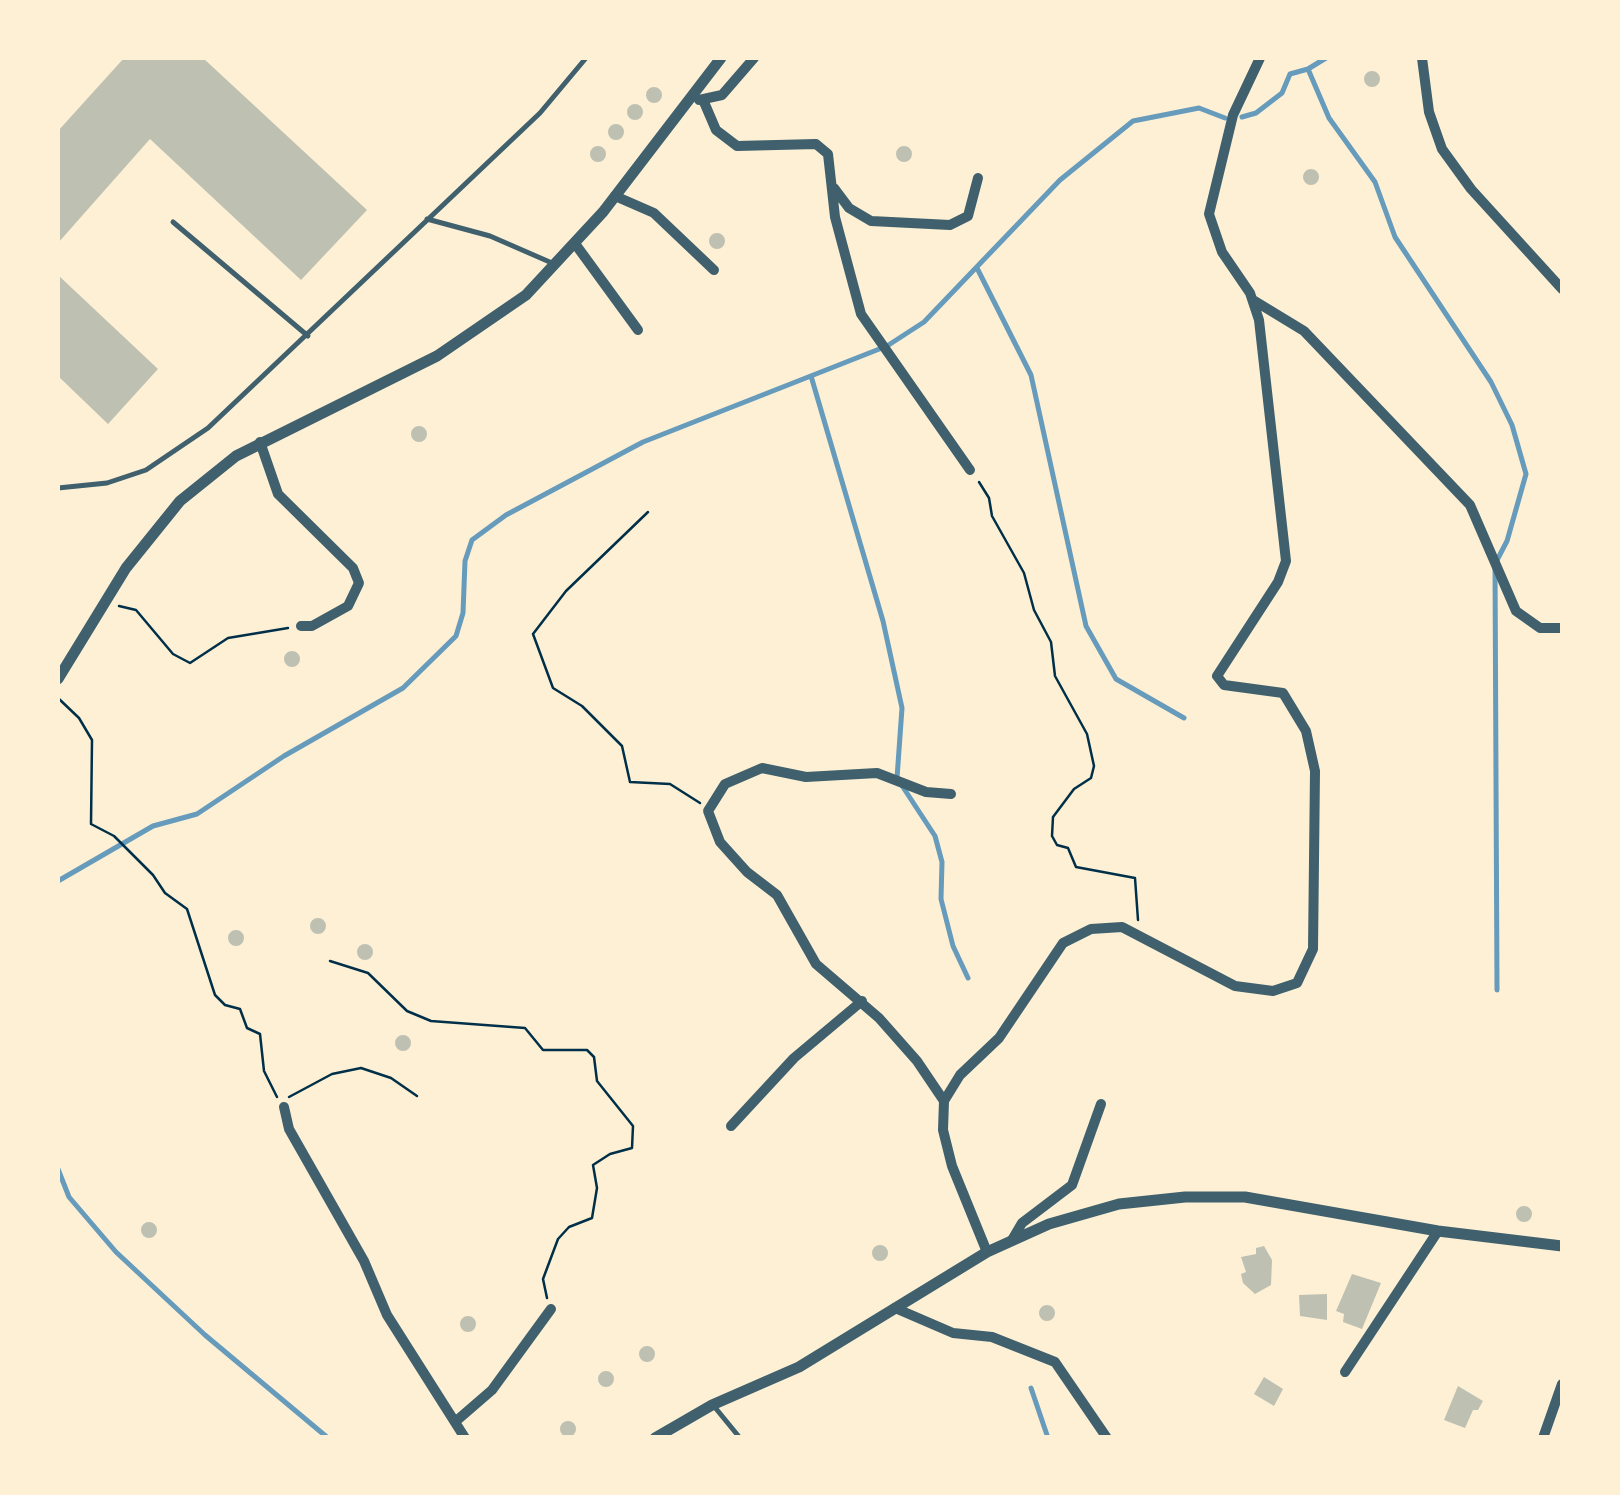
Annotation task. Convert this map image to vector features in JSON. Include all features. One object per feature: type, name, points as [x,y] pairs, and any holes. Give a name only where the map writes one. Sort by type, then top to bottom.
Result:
[{"type":"street","points":[[58,679],[102,603],[180,501],[260,442],[437,356],[490,323],[576,245],[721,58]]},
{"type":"street","points":[[704,102],[726,92],[754,58]]},
{"type":"street","points":[[987,1252],[949,1156],[942,1130],[944,1101],[960,1075],[999,1038],[1063,943],[1090,928],[1122,927],[1137,932],[1172,956],[1248,989],[1273,991],[1292,986],[1304,975],[1313,950],[1315,771],[1306,731],[1282,693],[1224,685],[1217,676],[1282,574],[1286,561],[1272,466],[1269,386],[1254,300],[1222,252],[1211,227],[1209,206],[1233,115],[1260,58]]},
{"type":"street","points":[[1422,58],[1429,112],[1442,149],[1471,190],[1562,288]]},
{"type":"street","points":[[690,96],[704,102],[716,130],[736,146],[819,145],[832,160],[834,217],[861,314],[908,375],[970,470]]},
{"type":"street","points":[[834,187],[849,208],[871,221],[950,226],[968,216],[978,178]]},
{"type":"street","points":[[615,196],[654,213],[714,270]]},
{"type":"street","points":[[576,245],[638,330]]},
{"type":"street","points":[[1254,300],[1304,331],[1470,504],[1516,611],[1540,628],[1562,628]]},
{"type":"street","points":[[260,442],[278,494],[353,568],[359,584],[348,606],[312,626],[301,626]]},
{"type":"street","points":[[944,1101],[917,1061],[862,1001],[812,960],[776,896],[746,872],[716,837],[708,811],[725,784],[762,768],[806,777],[877,773],[926,792],[950,794]]},
{"type":"street","points":[[731,1126],[794,1058],[862,1001]]},
{"type":"street","points":[[1012,1240],[1022,1224],[1072,1185],[1101,1104]]},
{"type":"street","points":[[284,1107],[289,1129],[364,1261],[387,1315],[465,1438]]},
{"type":"street","points":[[654,1438],[712,1405],[799,1367],[987,1252],[1090,1211],[1205,1196],[1272,1199],[1438,1231],[1562,1246]]},
{"type":"street","points":[[1345,1372],[1438,1231]]},
{"type":"street","points":[[895,1308],[953,1333],[992,1337],[1044,1356],[1062,1371],[1108,1438]]},
{"type":"street","points":[[455,1422],[492,1390],[550,1309]]},
{"type":"street","points":[[1543,1438],[1562,1384]]},
{"type":"lane","points":[[58,488],[107,484],[146,470],[208,428],[540,112],[586,58]]},
{"type":"lane","points":[[427,219],[490,236],[557,265]]},
{"type":"lane","points":[[173,222],[308,336]]},
{"type":"lane","points":[[712,1405],[740,1438]]},
{"type":"path","points":[[970,470],[1019,561],[1034,610],[1050,642],[1055,676],[1087,734],[1094,766],[1091,778],[1074,788],[1053,817],[1052,836],[1058,845],[1068,848],[1076,867],[1135,878],[1137,932]]},
{"type":"path","points":[[648,512],[566,590],[533,634],[534,643],[553,688],[587,710],[622,746],[630,782],[670,784],[708,811]]},
{"type":"path","points":[[102,603],[136,610],[173,654],[190,663],[228,638],[301,626]]},
{"type":"path","points":[[58,698],[80,718],[92,740],[92,824],[114,836],[154,874],[165,893],[186,909],[215,995],[226,1005],[240,1008],[247,1028],[260,1034],[264,1071],[284,1107],[297,1092],[351,1068],[391,1078],[417,1096]]},
{"type":"path","points":[[330,961],[368,972],[406,1011],[431,1021],[525,1028],[543,1050],[587,1050],[594,1057],[597,1080],[633,1126],[632,1148],[610,1154],[593,1165],[597,1188],[592,1218],[569,1227],[547,1258],[543,1288],[550,1309]]},
{"type":"building","points":[[124,58],[203,58],[367,210],[301,280],[150,139],[58,243],[58,131]]},
{"type":"building","points":[[1372,71],[1380,79],[1372,87],[1364,79]]},
{"type":"building","points":[[654,87],[662,95],[654,103],[646,95]]},
{"type":"building","points":[[635,104],[643,112],[635,120],[627,112]]},
{"type":"building","points":[[616,124],[624,132],[616,140],[608,132]]},
{"type":"building","points":[[598,146],[606,154],[598,162],[590,154]]},
{"type":"building","points":[[904,146],[912,154],[904,162],[896,154]]},
{"type":"building","points":[[1311,169],[1319,177],[1311,185],[1303,177]]},
{"type":"building","points":[[717,233],[725,241],[717,249],[709,241]]},
{"type":"building","points":[[58,275],[158,369],[108,424],[58,376]]},
{"type":"building","points":[[419,426],[427,434],[419,442],[411,434]]},
{"type":"building","points":[[292,651],[300,659],[292,667],[284,659]]},
{"type":"building","points":[[318,918],[326,926],[318,934],[310,926]]},
{"type":"building","points":[[236,930],[244,938],[236,946],[228,938]]},
{"type":"building","points":[[365,944],[373,952],[365,960],[357,952]]},
{"type":"building","points":[[403,1035],[411,1043],[403,1051],[395,1043]]},
{"type":"building","points":[[1524,1206],[1532,1214],[1524,1222],[1516,1214]]},
{"type":"building","points":[[149,1222],[157,1230],[149,1238],[141,1230]]},
{"type":"building","points":[[880,1245],[888,1253],[880,1261],[872,1253]]},
{"type":"building","points":[[1264,1246],[1272,1260],[1271,1285],[1255,1294],[1243,1283],[1241,1274],[1246,1272],[1241,1257],[1256,1254],[1256,1248]]},
{"type":"building","points":[[1352,1274],[1381,1283],[1362,1329],[1343,1322],[1344,1314],[1336,1311]]},
{"type":"building","points":[[1327,1294],[1327,1320],[1300,1316],[1299,1295]]},
{"type":"building","points":[[1047,1305],[1055,1313],[1047,1321],[1039,1313]]},
{"type":"building","points":[[468,1316],[476,1324],[468,1332],[460,1324]]},
{"type":"building","points":[[647,1346],[655,1354],[647,1362],[639,1354]]},
{"type":"building","points":[[606,1371],[614,1379],[606,1387],[598,1379]]},
{"type":"building","points":[[1264,1377],[1283,1389],[1274,1406],[1254,1394]]},
{"type":"building","points":[[1458,1386],[1483,1401],[1478,1410],[1473,1410],[1465,1428],[1444,1420]]},
{"type":"building","points":[[568,1421],[576,1429],[568,1437],[560,1429]]},
{"type":"waterway","points":[[1242,117],[1256,113],[1282,93],[1290,74],[1326,58]]},
{"type":"waterway","points":[[1308,69],[1329,118],[1375,182],[1395,237],[1491,382],[1512,425],[1526,474],[1507,541],[1495,564],[1497,990]]},
{"type":"waterway","points":[[58,881],[153,826],[197,814],[284,756],[403,688],[456,636],[463,613],[465,561],[472,540],[506,515],[643,442],[887,346],[924,322],[1060,180],[1133,121],[1199,108],[1225,118]]},
{"type":"waterway","points":[[977,268],[1031,375],[1086,626],[1116,679],[1184,718]]},
{"type":"waterway","points":[[811,376],[883,621],[902,708],[897,778],[935,836],[942,862],[941,899],[953,946],[968,978]]},
{"type":"waterway","points":[[58,1169],[69,1197],[116,1252],[205,1335],[328,1438]]},
{"type":"waterway","points":[[1031,1388],[1048,1438]]}]
